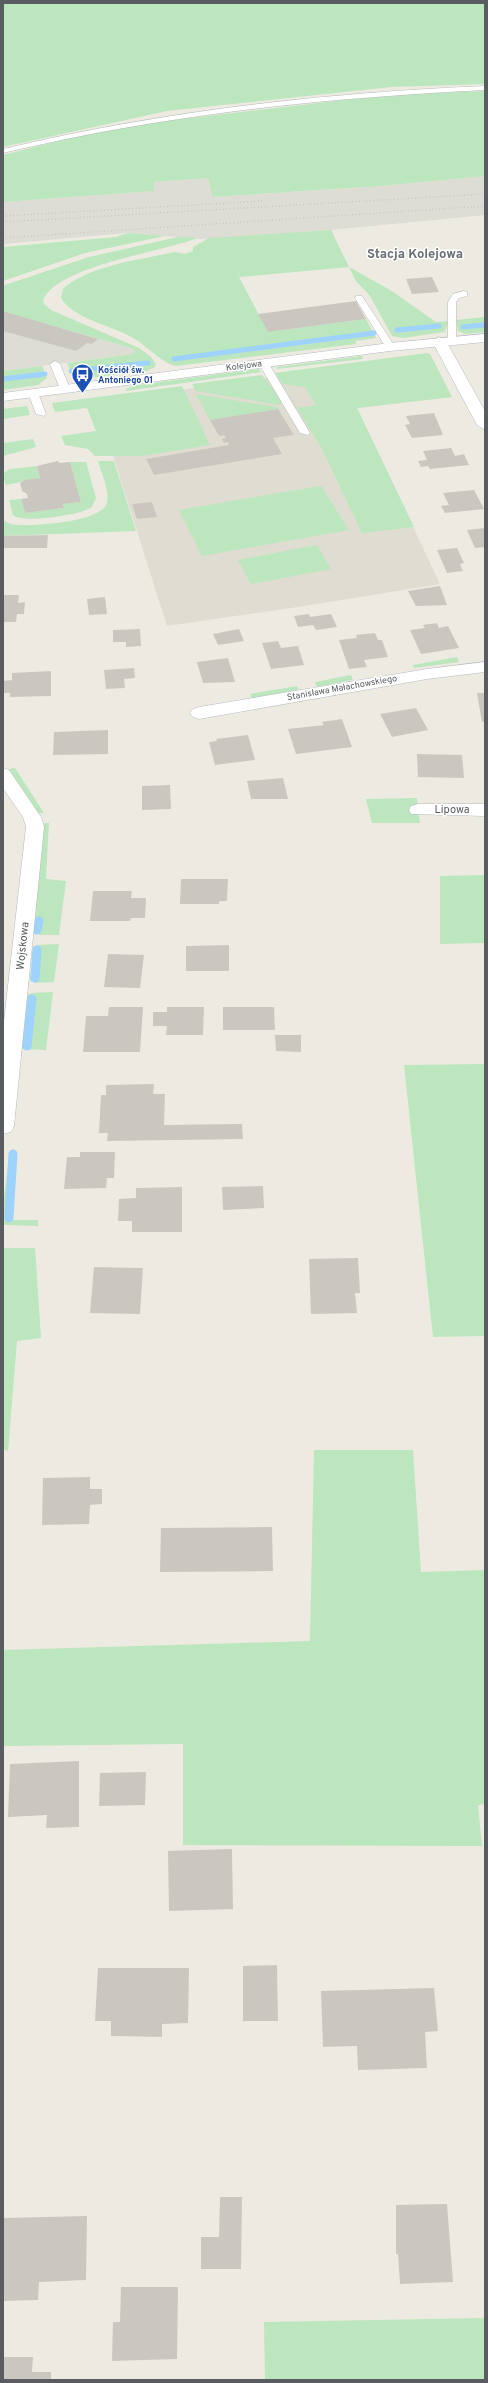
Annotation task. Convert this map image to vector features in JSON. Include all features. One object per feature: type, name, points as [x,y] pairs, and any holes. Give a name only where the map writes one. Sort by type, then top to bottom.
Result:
[{"type":"street","name":"Kolejowa","points":[[3,397],[390,347],[485,338]]},
{"type":"street","points":[[445,341],[485,425]]},
{"type":"street","name":"Stanisława Małachowskiego","points":[[200,713],[426,674],[485,667]]},
{"type":"street","name":"Wojskowa","points":[[3,774],[32,817],[34,837],[3,1126]]},
{"type":"street","name":"Lipowa","points":[[418,810],[485,810]]},
{"type":"lane","points":[[3,151],[65,135],[142,120],[231,107],[388,91],[485,88]]},
{"type":"lane","points":[[445,341],[452,302],[456,296],[464,294]]},
{"type":"lane","points":[[359,298],[390,347]]},
{"type":"lane","points":[[55,364],[65,389]]},
{"type":"lane","points":[[264,364],[305,433]]},
{"type":"lane","points":[[33,393],[41,414]]},
{"type":"shaded area","points":[[485,176],[485,215],[331,230],[203,239],[128,233],[3,244],[3,202],[154,191],[153,182],[208,178],[214,197],[382,186]]},
{"type":"shaded area","points":[[3,311],[134,349],[135,352],[133,354],[3,371]]},
{"type":"shaded area","points":[[430,354],[452,397],[357,408],[440,584],[305,606],[167,626],[96,402]]},
{"type":"green space","points":[[3,3],[485,3],[485,84],[391,87],[167,111],[3,147]]},
{"type":"green space","points":[[485,91],[485,176],[382,186],[213,197],[208,178],[154,182],[154,191],[3,202],[3,155],[90,133],[156,122],[388,95]]},
{"type":"green space","points":[[331,230],[349,267],[239,277],[268,332],[366,319],[376,338],[356,341],[356,344],[176,366],[166,362],[127,334],[95,322],[75,312],[67,306],[61,298],[63,289],[87,274],[116,264],[175,252],[185,254],[193,251],[193,247],[209,238]]},
{"type":"green space","points":[[128,233],[165,236],[85,253],[3,281],[3,247],[116,237]]},
{"type":"green space","points":[[178,237],[198,238],[89,269],[68,278],[52,288],[43,300],[44,304],[51,310],[139,348],[151,357],[156,364],[155,367],[147,371],[79,379],[74,377],[67,363],[133,354],[135,352],[134,349],[3,311],[3,286],[5,285],[89,257]]},
{"type":"green space","points":[[349,267],[392,291],[436,322],[448,321],[445,332],[403,338],[392,336],[370,296],[356,281]]},
{"type":"green space","points":[[485,317],[485,332],[465,334],[458,331],[456,320]]},
{"type":"green space","points":[[427,353],[430,354],[452,397],[357,408],[414,527],[362,533],[321,447],[297,408],[316,405],[305,387],[283,384],[275,373]]},
{"type":"green space","points":[[362,356],[363,359],[277,369],[277,367]]},
{"type":"green space","points":[[42,366],[47,378],[38,385],[3,390],[3,371]]},
{"type":"green space","points":[[258,369],[261,372],[126,391],[126,389],[137,385]]},
{"type":"green space","points":[[262,375],[283,402],[279,405],[196,391],[192,384]]},
{"type":"green space","points":[[182,386],[210,445],[142,456],[95,456],[88,449],[65,445],[61,436],[96,431],[87,408],[55,412],[52,403]]},
{"type":"green space","points":[[196,394],[277,407],[278,409],[210,420]]},
{"type":"green space","points":[[27,406],[30,415],[3,419],[3,409]]},
{"type":"green space","points":[[33,439],[36,447],[3,456],[3,443]]},
{"type":"green space","points":[[98,461],[114,461],[136,531],[3,536],[3,520],[10,524],[16,525],[67,522],[93,515],[102,509],[107,503],[108,498],[105,482]]},
{"type":"green space","points":[[70,462],[86,462],[96,498],[92,507],[77,513],[39,519],[19,518],[13,515],[9,500],[21,499],[25,513],[64,508],[63,504],[81,502]]},
{"type":"green space","points":[[37,466],[40,478],[6,485],[3,476],[5,472],[10,469]]},
{"type":"green space","points":[[321,486],[349,530],[202,556],[179,510]]},
{"type":"green space","points":[[317,545],[331,569],[251,584],[238,560]]},
{"type":"green space","points":[[457,657],[459,662],[414,668],[413,665]]},
{"type":"green space","points":[[351,675],[353,680],[317,687],[315,682]]},
{"type":"green space","points":[[297,686],[299,690],[252,699],[250,694]]},
{"type":"green space","points":[[15,768],[44,813],[38,813],[9,769]]},
{"type":"green space","points":[[417,798],[420,823],[372,823],[366,799]]},
{"type":"green space","points":[[44,823],[49,823],[46,879],[66,881],[59,935],[40,935],[33,932]]},
{"type":"green space","points":[[485,875],[485,943],[440,944],[440,876]]},
{"type":"green space","points":[[59,944],[54,982],[36,983],[30,981],[33,947],[37,945]]},
{"type":"green space","points":[[53,992],[46,1050],[22,1049],[19,1044],[26,996],[32,993]]},
{"type":"green space","points":[[485,1064],[485,1336],[433,1337],[404,1065]]},
{"type":"green space","points":[[13,1154],[17,1154],[12,1220],[38,1220],[38,1226],[3,1225],[3,1204],[9,1158]]},
{"type":"green space","points":[[3,1248],[35,1248],[41,1338],[17,1341],[8,1451],[3,1449]]},
{"type":"green space","points":[[314,1450],[413,1450],[421,1572],[485,1570],[485,1804],[478,1805],[482,1846],[183,1845],[183,1744],[3,1746],[3,1650],[310,1641]]},
{"type":"green space","points":[[485,2318],[485,2380],[265,2380],[264,2322]]},
{"type":"building","points":[[432,277],[439,292],[412,294],[406,279]]},
{"type":"building","points":[[356,301],[366,319],[268,332],[258,314]]},
{"type":"building","points":[[3,311],[98,339],[92,344],[87,343],[76,351],[3,331]]},
{"type":"building","points":[[278,409],[294,435],[273,438],[282,454],[154,475],[146,459],[229,445],[228,442],[224,443],[222,439],[226,438],[224,435],[219,436],[210,420]]},
{"type":"building","points":[[434,413],[443,435],[412,438],[405,425],[410,424],[406,416]]},
{"type":"building","points":[[451,448],[455,456],[464,454],[469,465],[430,469],[428,466],[421,467],[418,461],[427,460],[423,451]]},
{"type":"building","points":[[58,461],[59,463],[70,462],[81,502],[63,504],[64,508],[25,513],[21,499],[28,498],[27,494],[22,491],[20,483],[25,480],[40,478],[37,466]]},
{"type":"building","points":[[474,490],[484,509],[445,513],[441,506],[449,505],[443,493]]},
{"type":"building","points":[[152,502],[157,517],[137,519],[132,504]]},
{"type":"building","points":[[485,528],[485,547],[475,548],[467,530]]},
{"type":"building","points":[[48,535],[47,548],[3,548],[3,536]]},
{"type":"building","points":[[457,548],[464,563],[460,564],[463,571],[447,573],[437,550]]},
{"type":"building","points":[[440,586],[447,605],[416,606],[408,591]]},
{"type":"building","points":[[3,595],[19,595],[18,603],[25,602],[24,614],[17,614],[16,622],[3,622]]},
{"type":"building","points":[[105,597],[107,614],[89,615],[87,599]]},
{"type":"building","points":[[309,614],[310,617],[331,614],[337,627],[316,630],[313,625],[298,627],[294,616]]},
{"type":"building","points":[[437,623],[439,628],[448,626],[459,648],[421,654],[410,630],[425,628],[423,625]]},
{"type":"building","points":[[140,629],[141,646],[126,647],[126,642],[113,642],[113,630]]},
{"type":"building","points":[[239,629],[244,641],[218,645],[213,634]]},
{"type":"building","points":[[375,633],[378,640],[382,640],[388,657],[364,660],[367,667],[349,669],[339,640],[357,638],[356,635]]},
{"type":"building","points":[[278,641],[281,648],[298,646],[304,665],[271,669],[262,643]]},
{"type":"building","points":[[228,658],[235,682],[203,683],[197,662]]},
{"type":"building","points":[[134,668],[135,678],[124,679],[125,688],[106,689],[104,670]]},
{"type":"building","points":[[51,671],[51,696],[10,697],[10,693],[3,693],[3,681],[12,680],[12,673]]},
{"type":"building","points":[[477,693],[485,693],[485,722],[482,722]]},
{"type":"building","points":[[416,708],[428,730],[392,737],[380,714]]},
{"type":"building","points":[[342,719],[352,747],[296,754],[288,729],[324,725],[322,722]]},
{"type":"building","points":[[108,730],[108,754],[53,755],[54,732]]},
{"type":"building","points":[[248,735],[255,760],[215,765],[209,742],[217,741],[216,739]]},
{"type":"building","points":[[417,754],[462,755],[464,778],[418,777]]},
{"type":"building","points":[[283,778],[288,799],[251,799],[247,781]]},
{"type":"building","points":[[170,785],[171,809],[142,810],[142,786]]},
{"type":"building","points":[[181,879],[228,879],[227,901],[219,901],[219,904],[180,904]]},
{"type":"building","points":[[93,891],[132,891],[131,898],[146,898],[145,918],[131,918],[130,921],[90,921]]},
{"type":"building","points":[[229,945],[229,971],[186,971],[186,946]]},
{"type":"building","points":[[108,954],[144,955],[140,988],[104,987]]},
{"type":"building","points":[[109,1007],[143,1007],[140,1052],[83,1052],[86,1016],[108,1016]]},
{"type":"building","points":[[167,1007],[204,1007],[203,1035],[166,1035],[167,1026],[153,1026],[153,1012],[167,1012]]},
{"type":"building","points":[[223,1007],[274,1007],[275,1030],[223,1030]]},
{"type":"building","points":[[275,1035],[301,1035],[301,1052],[276,1051]]},
{"type":"building","points":[[154,1084],[153,1094],[165,1094],[164,1125],[242,1124],[243,1139],[107,1141],[108,1133],[99,1133],[101,1095],[106,1095],[106,1085]]},
{"type":"building","points":[[80,1152],[115,1152],[114,1178],[107,1178],[106,1188],[64,1189],[67,1157],[80,1157]]},
{"type":"building","points":[[263,1186],[264,1208],[223,1210],[222,1187]]},
{"type":"building","points":[[182,1187],[182,1232],[132,1232],[132,1221],[118,1221],[119,1199],[136,1198],[136,1188]]},
{"type":"building","points":[[358,1258],[360,1293],[355,1293],[357,1313],[311,1314],[309,1259]]},
{"type":"building","points":[[94,1267],[143,1268],[140,1314],[90,1313]]},
{"type":"building","points":[[90,1477],[90,1489],[102,1489],[102,1504],[90,1505],[89,1524],[42,1525],[43,1478]]},
{"type":"building","points":[[272,1527],[273,1571],[160,1572],[161,1528]]},
{"type":"building","points":[[79,1761],[79,1827],[46,1828],[47,1815],[8,1817],[10,1764]]},
{"type":"building","points":[[146,1772],[145,1805],[99,1806],[100,1773]]},
{"type":"building","points":[[232,1849],[233,1909],[169,1911],[168,1851]]},
{"type":"building","points":[[277,1965],[278,2021],[243,2021],[243,1966]]},
{"type":"building","points":[[98,1968],[189,1968],[188,2023],[162,2024],[162,2037],[111,2036],[111,2021],[95,2021]]},
{"type":"building","points":[[434,1988],[438,2031],[425,2032],[427,2068],[358,2070],[357,2046],[323,2047],[321,1991]]},
{"type":"building","points":[[220,2197],[242,2197],[241,2269],[201,2269],[201,2237],[219,2237]]},
{"type":"building","points":[[447,2204],[453,2282],[400,2284],[398,2254],[396,2254],[396,2205]]},
{"type":"building","points":[[87,2216],[86,2280],[39,2282],[38,2300],[3,2301],[3,2218]]},
{"type":"building","points":[[121,2287],[178,2287],[177,2359],[112,2361],[113,2322],[120,2322]]},
{"type":"building","points":[[3,2357],[33,2357],[32,2372],[51,2372],[51,2380],[3,2380]]},
{"type":"waterway","points":[[463,327],[485,325]]},
{"type":"waterway","points":[[397,330],[439,326]]},
{"type":"waterway","points":[[174,359],[374,333]]},
{"type":"waterway","points":[[71,371],[148,363]]},
{"type":"waterway","points":[[3,379],[45,374]]},
{"type":"waterway","points":[[37,930],[39,921]]},
{"type":"waterway","points":[[35,978],[37,950]]},
{"type":"waterway","points":[[27,1046],[32,999]]},
{"type":"waterway","points":[[9,1218],[13,1154]]},
{"type":"railway","points":[[3,222],[485,194]]},
{"type":"railway","points":[[3,216],[265,201]]},
{"type":"railway","points":[[3,238],[485,206]]},
{"type":"place","name":"Kościół św. Antoniego 01","points":[[83,394]]},
{"type":"district","name":"Stacja Kolejowa","points":[[415,255]]}]
